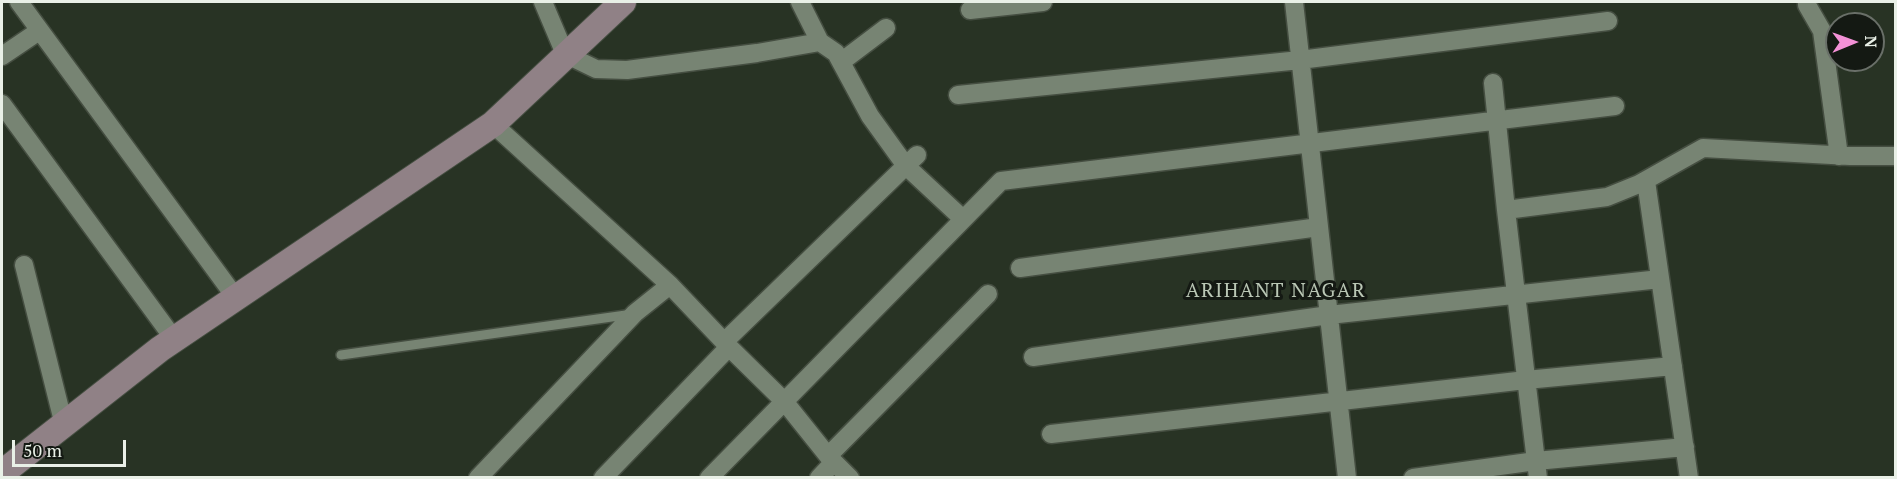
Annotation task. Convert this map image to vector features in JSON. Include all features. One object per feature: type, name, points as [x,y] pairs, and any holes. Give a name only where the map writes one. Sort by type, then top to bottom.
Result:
[{"type":"street","points":[[19,2],[236,298]]},
{"type":"street","points":[[543,2],[565,54],[596,69],[627,69],[756,53],[820,42]]},
{"type":"street","points":[[2,470],[174,339],[493,124],[623,2]]},
{"type":"street","points":[[800,2],[820,42],[836,53],[870,116],[963,219]]},
{"type":"street","points":[[970,10],[1043,2]]},
{"type":"street","points":[[1294,2],[1347,477]]},
{"type":"street","points":[[1807,2],[1822,31],[1839,156]]},
{"type":"street","points":[[957,95],[1300,60],[1608,21]]},
{"type":"street","points":[[841,62],[886,27]]},
{"type":"street","points":[[2,56],[39,31]]},
{"type":"street","points":[[1494,83],[1506,210],[1537,469]]},
{"type":"street","points":[[2,104],[174,339]]},
{"type":"street","points":[[709,477],[1001,181],[1615,106]]},
{"type":"street","points":[[493,124],[670,285],[726,345],[784,401],[831,459],[850,477]]},
{"type":"street","points":[[1506,210],[1607,197],[1646,181],[1702,148],[1839,156],[1896,156]]},
{"type":"street","points":[[603,477],[726,345],[912,160]]},
{"type":"street","points":[[1646,181],[1689,477]]},
{"type":"street","points":[[1020,268],[1319,227]]},
{"type":"street","points":[[24,265],[64,425]]},
{"type":"street","points":[[1033,357],[1329,315],[1660,279]]},
{"type":"street","points":[[478,477],[635,313],[670,285]]},
{"type":"street","points":[[819,477],[831,459],[988,294]]},
{"type":"street","points":[[1051,434],[1338,400],[1673,366]]},
{"type":"street","points":[[1413,477],[1537,469],[1685,447]]},
{"type":"lane","points":[[341,355],[635,313]]},
{"type":"district","name":"ARIHANT NAGAR","points":[[1276,291]]}]
